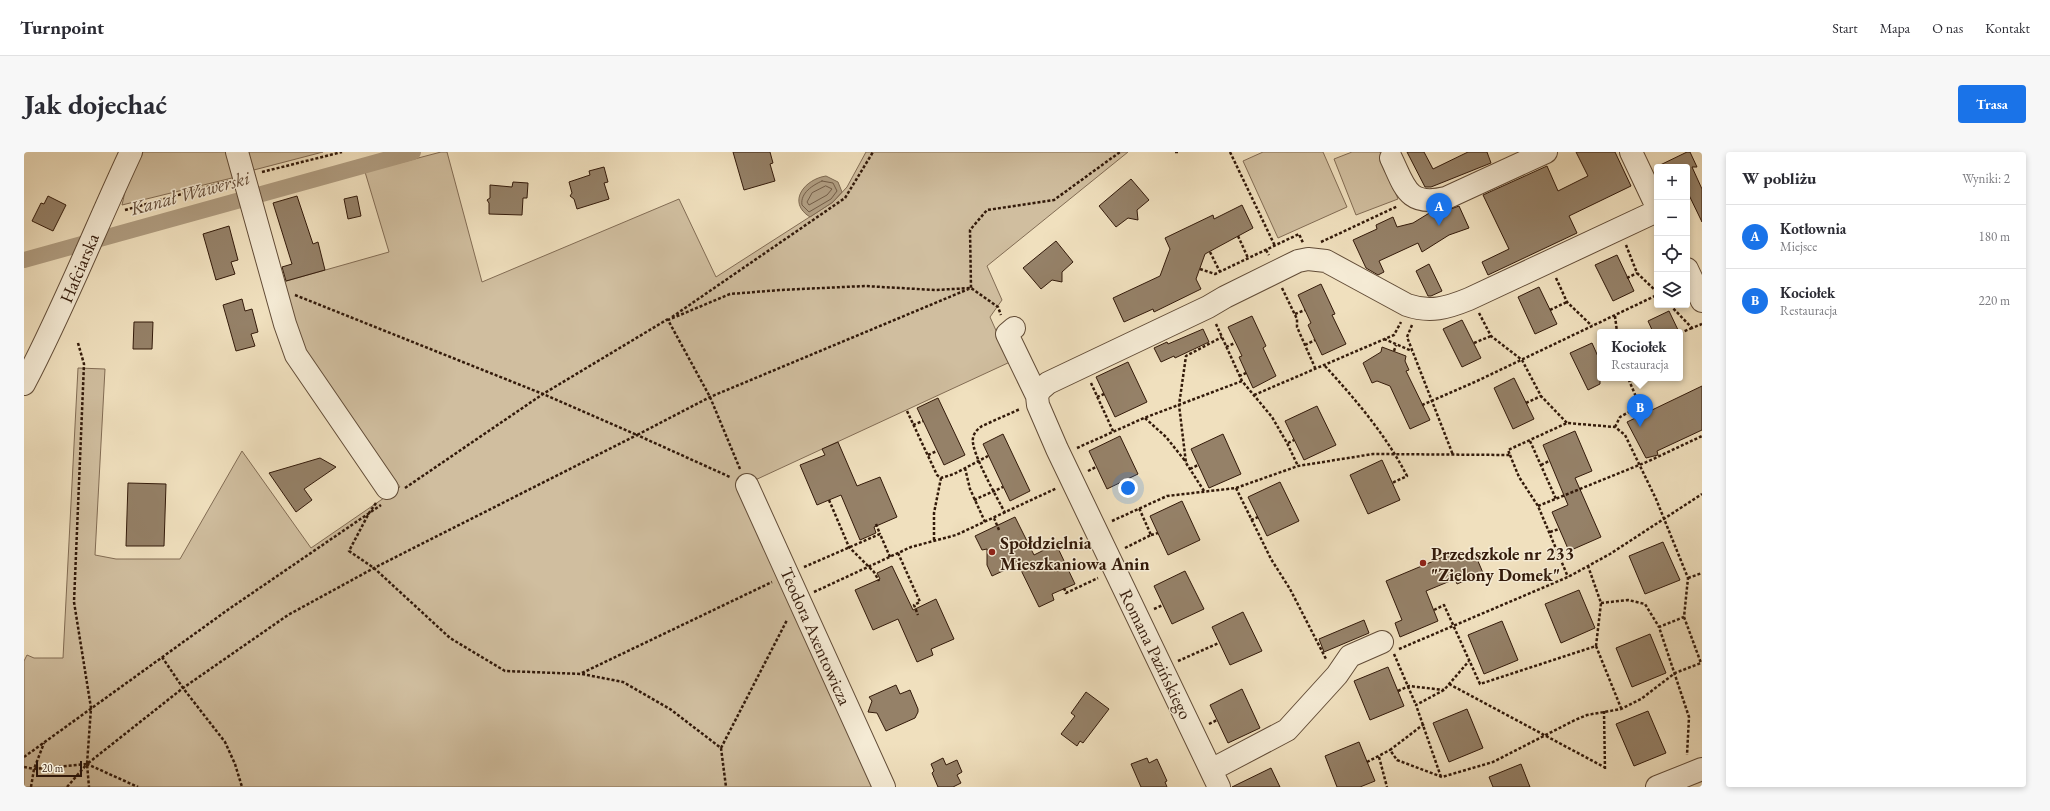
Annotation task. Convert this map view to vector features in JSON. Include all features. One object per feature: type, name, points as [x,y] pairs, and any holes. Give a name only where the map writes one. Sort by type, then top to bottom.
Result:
[{"type":"street","name":"Hafciarska","points":[[24,384],[48,339],[131,152]]},
{"type":"street","points":[[237,152],[296,355],[390,495]]},
{"type":"street","points":[[1391,158],[1408,194],[1417,198],[1429,200],[1446,198],[1546,152]]},
{"type":"street","points":[[1631,152],[1654,201]]},
{"type":"street","points":[[1037,398],[1040,390],[1048,383],[1208,307],[1309,254],[1326,261],[1407,305],[1421,310],[1436,310],[1469,299],[1654,212]]},
{"type":"street","points":[[1689,272],[1702,301]]},
{"type":"street","name":"Romana Pazińskiego","points":[[1011,331],[1060,456],[1215,778]]},
{"type":"street","name":"Teodora Axentowicza","points":[[747,485],[884,787]]},
{"type":"street","points":[[1215,778],[1287,730],[1337,675],[1350,656],[1387,649]]},
{"type":"street","points":[[1657,787],[1694,772]]},
{"type":"path","points":[[95,231],[245,180],[342,152]]},
{"type":"path","points":[[24,757],[162,657],[369,513],[390,495],[542,394],[668,320],[845,198],[873,152]]},
{"type":"path","points":[[972,288],[970,230],[987,210],[1054,200],[1120,152]]},
{"type":"path","points":[[1230,152],[1275,246]]},
{"type":"path","points":[[1200,269],[1215,274],[1299,234],[1309,254],[1417,198]]},
{"type":"path","points":[[1238,236],[1248,258]]},
{"type":"path","points":[[1624,241],[1637,273],[1654,289]]},
{"type":"path","points":[[1266,250],[1295,314],[1297,327],[1316,370]]},
{"type":"path","points":[[1210,252],[1220,272]]},
{"type":"path","points":[[1628,278],[1637,273]]},
{"type":"path","points":[[1554,275],[1567,302],[1592,326]]},
{"type":"path","points":[[668,320],[730,294],[865,286],[935,290],[972,288],[998,306],[1011,331]]},
{"type":"path","points":[[275,287],[542,394],[637,434],[747,485]]},
{"type":"path","points":[[67,787],[87,764],[183,688],[288,615],[374,568],[710,397],[972,288]]},
{"type":"path","points":[[1422,405],[1522,360],[1654,296]]},
{"type":"path","points":[[1550,310],[1567,302]]},
{"type":"path","points":[[1208,307],[1239,376],[1272,417],[1288,443],[1298,466]]},
{"type":"path","points":[[1673,308],[1692,328]]},
{"type":"path","points":[[1295,314],[1305,310]]},
{"type":"path","points":[[1478,311],[1491,336],[1522,360],[1541,396],[1567,423]]},
{"type":"path","points":[[1615,316],[1617,329]]},
{"type":"path","points":[[668,320],[710,397],[747,485]]},
{"type":"path","points":[[1254,395],[1316,370],[1394,335],[1402,320]]},
{"type":"path","points":[[1413,324],[1407,337],[1453,455]]},
{"type":"path","points":[[1683,332],[1702,324]]},
{"type":"path","points":[[1474,343],[1491,336]]},
{"type":"path","points":[[1186,463],[1179,405],[1186,356],[1222,337]]},
{"type":"path","points":[[1383,339],[1412,351]]},
{"type":"path","points":[[1305,345],[1315,340]]},
{"type":"path","points":[[78,343],[84,364],[74,602],[91,708],[87,764],[89,787]]},
{"type":"path","points":[[1226,347],[1236,343]]},
{"type":"path","points":[[1394,351],[1396,345]]},
{"type":"path","points":[[1325,366],[1359,403],[1395,453],[1407,476],[1392,482]]},
{"type":"path","points":[[1083,367],[1113,431]]},
{"type":"path","points":[[1239,376],[1246,373]]},
{"type":"path","points":[[1060,456],[1144,418],[1242,381]]},
{"type":"path","points":[[1614,427],[1620,417],[1640,406],[1629,381]]},
{"type":"path","points":[[1097,397],[1104,394]]},
{"type":"path","points":[[1526,403],[1541,396]]},
{"type":"path","points":[[1004,513],[979,461],[972,439],[978,429],[1037,398]]},
{"type":"path","points":[[907,411],[937,475],[941,478]]},
{"type":"path","points":[[1144,418],[1166,437],[1186,463],[1204,491]]},
{"type":"path","points":[[913,425],[923,421]]},
{"type":"path","points":[[1390,750],[1397,760],[1442,777],[1493,762],[1575,720],[1604,711],[1622,709],[1641,699],[1675,673],[1702,663],[1684,617],[1688,578],[1664,518],[1625,435],[1614,427],[1567,423],[1508,450],[1519,477],[1538,506],[1568,577]]},
{"type":"path","points":[[1538,506],[1702,436]]},
{"type":"path","points":[[1288,443],[1294,440]]},
{"type":"path","points":[[1530,441],[1556,499]]},
{"type":"path","points":[[928,455],[937,451]]},
{"type":"path","points":[[1095,528],[1167,496],[1236,488],[1298,466],[1373,454],[1510,455]]},
{"type":"path","points":[[941,478],[988,456]]},
{"type":"path","points":[[1540,465],[1549,461]]},
{"type":"path","points":[[1190,469],[1198,465]]},
{"type":"path","points":[[965,468],[970,490],[985,522]]},
{"type":"path","points":[[934,540],[934,513],[941,478]]},
{"type":"path","points":[[726,787],[721,748],[799,599],[911,547],[956,535],[1072,481]]},
{"type":"path","points":[[974,500],[1003,487]]},
{"type":"path","points":[[1236,488],[1270,559],[1290,589],[1328,664],[1330,673],[1337,675]]},
{"type":"path","points":[[1442,777],[1409,686],[1387,649],[1453,626],[1568,577],[1610,554],[1702,494]]},
{"type":"path","points":[[390,495],[369,513],[349,551],[374,568],[450,638],[505,671],[582,674],[623,682],[670,709],[721,748]]},
{"type":"path","points":[[830,500],[849,547],[874,572],[879,582]]},
{"type":"path","points":[[1139,508],[1152,535]]},
{"type":"path","points":[[1251,520],[1258,516]]},
{"type":"path","points":[[994,518],[999,530]]},
{"type":"path","points":[[876,524],[890,557]]},
{"type":"path","points":[[1550,532],[1559,529]]},
{"type":"path","points":[[1064,588],[1066,593],[1112,564],[1158,532]]},
{"type":"path","points":[[582,674],[788,574],[880,534]]},
{"type":"path","points":[[898,553],[920,602],[914,605],[918,615]]},
{"type":"path","points":[[1588,566],[1601,603],[1596,646],[1622,709]]},
{"type":"path","points":[[1688,578],[1702,573]]},
{"type":"path","points":[[1601,603],[1628,600],[1645,604],[1659,627],[1689,717],[1694,772]]},
{"type":"path","points":[[1434,610],[1444,605],[1480,684],[1596,646]]},
{"type":"path","points":[[1659,627],[1684,617]]},
{"type":"path","points":[[1162,668],[1219,643]]},
{"type":"path","points":[[162,657],[183,688],[224,742],[235,764],[242,787]]},
{"type":"path","points":[[1416,705],[1444,690],[1469,661]]},
{"type":"path","points":[[1449,684],[1604,768],[1604,711]]},
{"type":"path","points":[[1398,691],[1409,686],[1444,690]]},
{"type":"path","points":[[1367,762],[1390,750],[1424,724]]},
{"type":"path","points":[[31,787],[34,769],[45,743]]},
{"type":"path","points":[[1379,757],[1386,787]]},
{"type":"path","points":[[24,767],[34,769],[87,764],[138,787]]},
{"type":"shaded area","points":[[143,152],[229,152],[236,177],[122,205],[126,187]]},
{"type":"shaded area","points":[[245,152],[323,152],[250,171]]},
{"type":"shaded area","points":[[441,152],[447,152],[482,282],[679,199],[716,277],[833,202],[847,187],[866,152],[1128,152],[987,266],[1002,300],[990,317],[1010,362],[753,481],[736,486],[875,787],[24,787],[24,661],[27,655],[34,658],[63,658],[78,368],[105,369],[95,555],[116,559],[180,559],[242,451],[311,548],[400,487],[305,354],[283,282],[389,252],[365,172]]},
{"type":"shaded area","points":[[1263,152],[1323,152],[1347,207],[1278,238],[1243,161]]},
{"type":"shaded area","points":[[1352,152],[1380,152],[1398,199],[1356,215],[1334,159]]},
{"type":"water","points":[[826,176],[838,182],[842,192],[833,202],[810,217],[799,205],[801,192],[805,186],[811,182]]},
{"type":"building","points":[[733,152],[770,152],[773,163],[770,164],[775,181],[744,190]]},
{"type":"building","points":[[1407,152],[1424,152],[1433,169],[1468,152],[1487,152],[1491,163],[1431,187],[1425,187]]},
{"type":"building","points":[[1576,152],[1615,152],[1631,186],[1569,216],[1577,233],[1488,275],[1482,262],[1509,249],[1483,195],[1547,166],[1558,191],[1588,176]]},
{"type":"building","points":[[1690,152],[1697,167],[1692,167],[1702,189],[1702,222],[1690,197],[1690,164],[1662,164]]},
{"type":"building","points":[[604,167],[608,182],[604,183],[609,199],[577,209],[574,199],[570,196],[572,193],[569,182],[590,175],[589,171]]},
{"type":"building","points":[[1131,179],[1149,200],[1137,210],[1138,220],[1128,218],[1116,227],[1099,206]]},
{"type":"building","points":[[513,182],[528,183],[527,198],[523,198],[522,215],[489,214],[489,203],[487,200],[490,198],[490,185],[512,187]]},
{"type":"building","points":[[48,196],[66,205],[53,231],[32,221],[41,203],[44,204]]},
{"type":"building","points":[[297,196],[313,244],[318,242],[325,270],[286,281],[282,267],[292,264],[273,203]]},
{"type":"building","points":[[357,196],[361,216],[348,219],[344,199]]},
{"type":"building","points":[[1242,205],[1253,228],[1205,254],[1196,279],[1201,289],[1154,312],[1153,309],[1124,322],[1113,298],[1160,276],[1170,249],[1165,238],[1213,215],[1214,219]]},
{"type":"building","points":[[1459,206],[1469,228],[1449,235],[1422,252],[1418,243],[1379,261],[1384,272],[1378,275],[1366,268],[1353,240],[1377,229],[1376,225],[1393,217],[1397,227],[1413,223],[1431,212],[1448,210]]},
{"type":"building","points":[[229,226],[238,260],[231,262],[235,274],[216,280],[203,234]]},
{"type":"building","points":[[1056,241],[1073,262],[1062,272],[1062,282],[1052,280],[1041,289],[1023,268]]},
{"type":"building","points":[[1617,255],[1634,291],[1613,301],[1595,265]]},
{"type":"building","points":[[1429,264],[1442,291],[1431,296],[1428,296],[1416,271]]},
{"type":"building","points":[[1321,284],[1335,314],[1332,315],[1346,344],[1322,355],[1308,325],[1311,323],[1298,295]]},
{"type":"building","points":[[1539,287],[1557,324],[1535,334],[1518,297]]},
{"type":"building","points":[[242,299],[245,311],[252,309],[258,332],[251,334],[255,346],[236,351],[223,305]]},
{"type":"building","points":[[1669,311],[1678,329],[1652,329],[1648,321]]},
{"type":"building","points":[[1252,316],[1266,346],[1263,348],[1276,376],[1253,388],[1239,357],[1242,356],[1228,327]]},
{"type":"building","points":[[1462,320],[1481,358],[1462,367],[1443,329]]},
{"type":"building","points":[[134,322],[153,322],[152,349],[133,349]]},
{"type":"building","points":[[1203,329],[1209,342],[1175,358],[1174,356],[1161,362],[1154,348],[1167,342],[1168,344]]},
{"type":"building","points":[[1592,343],[1597,354],[1597,381],[1600,381],[1600,384],[1588,390],[1570,353]]},
{"type":"building","points":[[1382,347],[1406,356],[1405,361],[1409,370],[1406,371],[1430,420],[1410,429],[1390,386],[1377,381],[1372,383],[1363,363],[1381,352]]},
{"type":"building","points":[[1128,362],[1147,402],[1115,417],[1096,377]]},
{"type":"building","points":[[1514,378],[1534,419],[1513,429],[1494,388]]},
{"type":"building","points":[[1702,386],[1702,430],[1657,451],[1658,455],[1646,458],[1627,422]]},
{"type":"building","points":[[938,398],[965,455],[944,465],[917,408]]},
{"type":"building","points":[[1317,406],[1336,445],[1304,460],[1285,421]]},
{"type":"building","points":[[1575,431],[1592,471],[1575,478],[1601,537],[1569,551],[1552,512],[1568,505],[1543,445]]},
{"type":"building","points":[[1003,434],[1030,491],[1010,501],[983,444]]},
{"type":"building","points":[[1223,434],[1241,474],[1209,488],[1191,449]]},
{"type":"building","points":[[1120,436],[1138,474],[1107,489],[1089,451]]},
{"type":"building","points":[[838,442],[857,486],[880,477],[897,517],[874,527],[876,533],[860,540],[841,495],[817,505],[800,465],[825,455],[822,449]]},
{"type":"building","points":[[320,458],[336,467],[304,489],[312,500],[296,512],[269,473]]},
{"type":"building","points":[[1382,460],[1400,500],[1368,514],[1350,475]]},
{"type":"building","points":[[1280,482],[1299,521],[1267,536],[1248,497]]},
{"type":"building","points":[[128,483],[166,484],[164,546],[126,546]]},
{"type":"building","points":[[1182,501],[1200,540],[1168,555],[1150,516]]},
{"type":"building","points":[[1015,517],[1034,555],[1056,544],[1075,584],[1052,594],[1054,600],[1039,607],[1018,564],[992,576],[987,565],[987,549],[982,550],[975,536]]},
{"type":"building","points":[[1663,542],[1680,580],[1645,594],[1629,556]]},
{"type":"building","points":[[1455,552],[1459,561],[1475,554],[1483,573],[1457,584],[1455,579],[1426,591],[1438,621],[1400,637],[1395,623],[1402,620],[1386,581]]},
{"type":"building","points":[[892,566],[913,610],[936,599],[954,639],[931,649],[933,655],[917,662],[898,619],[873,630],[855,590],[880,579],[877,573]]},
{"type":"building","points":[[1185,571],[1204,609],[1172,624],[1154,586]]},
{"type":"building","points":[[1579,590],[1595,628],[1561,643],[1545,604]]},
{"type":"building","points":[[1243,612],[1262,651],[1230,665],[1212,627]]},
{"type":"building","points":[[1364,620],[1369,633],[1324,652],[1319,639]]},
{"type":"building","points":[[1502,621],[1518,660],[1484,674],[1468,635]]},
{"type":"building","points":[[1650,634],[1666,673],[1632,687],[1616,648]]},
{"type":"building","points":[[1388,667],[1404,706],[1370,720],[1354,681]]},
{"type":"building","points":[[896,685],[900,694],[910,690],[918,712],[915,718],[886,731],[877,713],[868,712],[872,701],[869,697]]},
{"type":"building","points":[[1242,689],[1260,728],[1228,743],[1210,705]]},
{"type":"building","points":[[1086,692],[1109,709],[1083,743],[1080,741],[1077,746],[1061,734],[1075,716],[1071,713]]},
{"type":"building","points":[[1467,709],[1483,748],[1449,762],[1433,723]]},
{"type":"building","points":[[1648,711],[1666,753],[1634,766],[1616,724]]},
{"type":"building","points":[[1359,742],[1375,781],[1360,787],[1337,787],[1325,756]]},
{"type":"building","points":[[943,758],[946,765],[957,760],[962,772],[957,775],[961,783],[953,787],[938,787],[932,773],[934,771],[931,764]]},
{"type":"building","points":[[1147,758],[1149,763],[1157,759],[1167,781],[1165,782],[1167,787],[1141,787],[1131,764]]},
{"type":"building","points":[[1521,764],[1530,787],[1493,787],[1489,777]]},
{"type":"building","points":[[1271,768],[1280,787],[1232,787]]},
{"type":"waterway","name":"Kanał Wawerski","points":[[24,260],[413,152]]},
{"type":"place","name":"Kotłownia","points":[[1439,226]]},
{"type":"place","name":"Kociołek","points":[[1640,427]]},
{"type":"place","name":"Społdzielnia Mieszkaniowa Anin","points":[[992,552]]},
{"type":"place","name":"Przedszkole nr 233 \"Zielony Domek\"","points":[[1423,563]]}]
